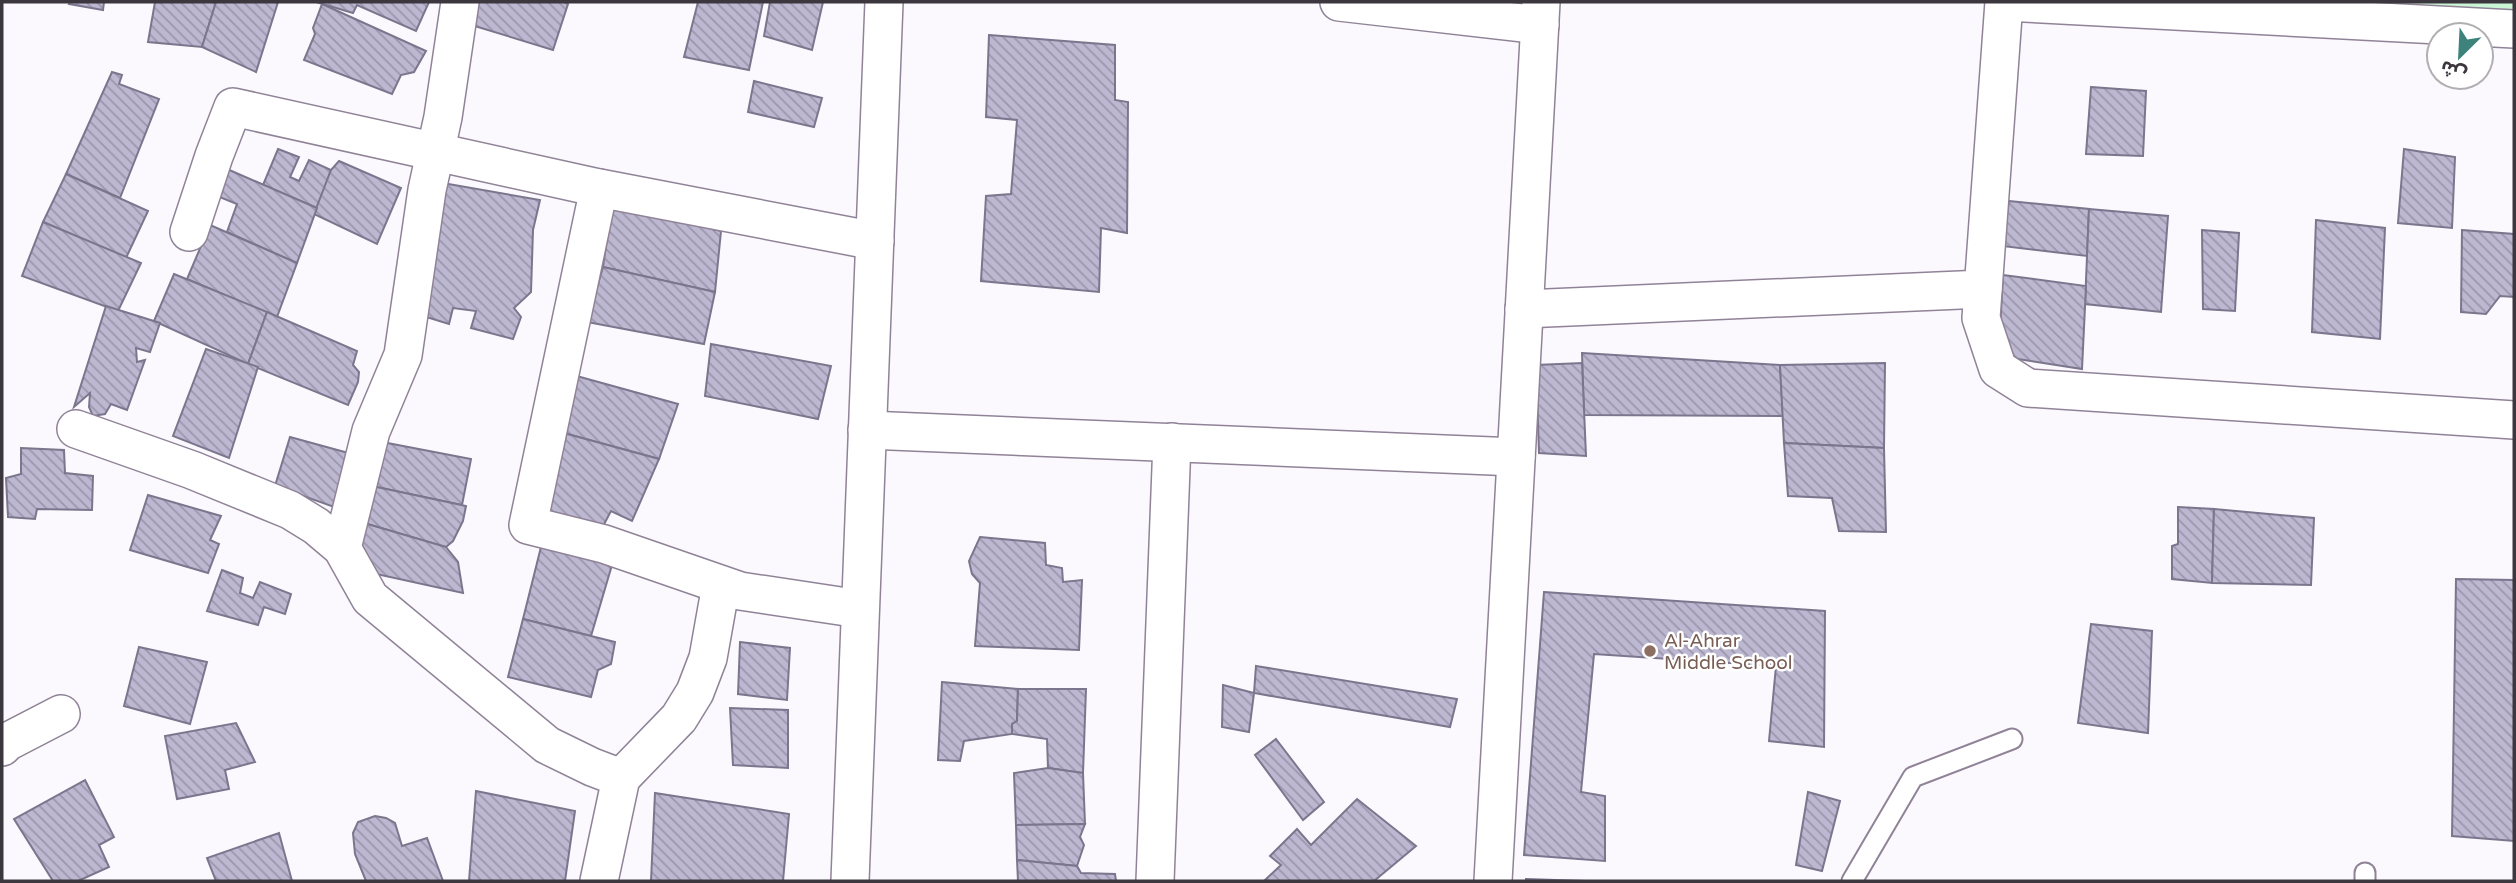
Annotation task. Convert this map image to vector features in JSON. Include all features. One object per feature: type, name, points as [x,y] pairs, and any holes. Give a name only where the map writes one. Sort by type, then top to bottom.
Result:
[{"type":"street","points":[[342,548],[371,431],[403,355],[460,2]]},
{"type":"street","points":[[850,881],[884,2]]},
{"type":"street","points":[[1339,2],[1541,13],[1493,881]]},
{"type":"street","points":[[2514,29],[2004,2],[1981,318],[1998,369],[2028,388],[2514,420]]},
{"type":"street","points":[[189,232],[233,107],[599,188],[875,241]]},
{"type":"street","points":[[599,188],[528,525],[604,544],[740,591],[860,609]]},
{"type":"street","points":[[1524,309],[1983,289]]},
{"type":"street","points":[[76,429],[192,470],[290,510],[316,526],[342,548],[370,598],[547,745],[621,778]]},
{"type":"street","points":[[867,429],[1516,457]]},
{"type":"street","points":[[1155,881],[1172,442]]},
{"type":"street","points":[[599,881],[621,778],[679,718],[695,692],[708,658],[722,585]]},
{"type":"street","points":[[2,747],[7,741],[61,715]]},
{"type":"lane","points":[[1852,881],[1913,778],[2012,739]]},
{"type":"green space","points":[[2381,2],[2514,2],[2514,10]]},
{"type":"building","points":[[104,2],[103,10],[69,4]]},
{"type":"building","points":[[155,2],[216,2],[202,47],[148,42]]},
{"type":"building","points":[[216,2],[278,2],[256,72],[202,47]]},
{"type":"building","points":[[316,2],[429,2],[416,31],[357,5],[353,13]]},
{"type":"building","points":[[472,2],[568,4],[553,50],[465,23]]},
{"type":"building","points":[[698,2],[763,2],[749,70],[684,57]]},
{"type":"building","points":[[770,2],[823,2],[812,50],[764,36]]},
{"type":"building","points":[[322,4],[426,51],[414,72],[401,75],[392,94],[304,60],[315,34],[313,28]]},
{"type":"building","points":[[989,35],[1115,45],[1115,100],[1128,102],[1127,233],[1101,228],[1099,292],[981,281],[986,196],[1011,194],[1017,120],[986,117]]},
{"type":"building","points":[[112,72],[122,75],[119,84],[159,99],[120,198],[66,174]]},
{"type":"building","points":[[754,81],[822,98],[814,127],[748,112]]},
{"type":"building","points":[[2091,87],[2146,91],[2143,156],[2086,154]]},
{"type":"building","points":[[278,149],[299,157],[290,177],[299,181],[309,160],[331,170],[317,208],[263,185]]},
{"type":"building","points":[[2404,149],[2455,157],[2452,228],[2398,223]]},
{"type":"building","points":[[339,161],[401,188],[377,244],[314,214],[331,170]]},
{"type":"building","points":[[227,169],[317,208],[297,263],[227,232],[237,204],[217,196]]},
{"type":"building","points":[[66,174],[148,211],[126,258],[43,222]]},
{"type":"building","points":[[437,182],[540,200],[533,230],[531,292],[514,308],[521,317],[513,339],[471,328],[476,311],[453,308],[449,324],[420,315]]},
{"type":"building","points":[[2009,201],[2089,209],[2087,256],[2002,246]]},
{"type":"building","points":[[612,204],[721,231],[715,292],[603,267]]},
{"type":"building","points":[[2089,209],[2168,216],[2161,312],[2085,304]]},
{"type":"building","points":[[2316,220],[2385,228],[2380,339],[2312,332]]},
{"type":"building","points":[[43,222],[141,263],[118,311],[22,276]]},
{"type":"building","points":[[210,225],[297,263],[277,317],[187,279]]},
{"type":"building","points":[[2202,230],[2239,233],[2235,311],[2203,309]]},
{"type":"building","points":[[2462,230],[2514,234],[2514,297],[2500,296],[2486,314],[2461,312]]},
{"type":"building","points":[[603,267],[715,292],[704,344],[587,322]]},
{"type":"building","points":[[174,274],[267,312],[248,364],[154,321]]},
{"type":"building","points":[[2003,275],[2086,286],[2082,369],[2005,357],[1999,348]]},
{"type":"building","points":[[106,306],[160,323],[150,352],[136,348],[137,362],[145,360],[127,410],[111,404],[105,414],[93,416],[89,407],[90,393],[74,407]]},
{"type":"building","points":[[267,312],[357,351],[353,365],[359,372],[358,382],[348,405],[248,364]]},
{"type":"building","points":[[711,344],[831,366],[818,419],[705,396]]},
{"type":"building","points":[[206,349],[258,367],[229,458],[173,436]]},
{"type":"building","points":[[1582,353],[1780,365],[1783,416],[1584,415]]},
{"type":"building","points":[[1582,363],[1586,456],[1539,453],[1536,365]]},
{"type":"building","points":[[1885,363],[1884,448],[1784,443],[1780,365]]},
{"type":"building","points":[[573,375],[678,404],[659,459],[560,432]]},
{"type":"building","points":[[560,432],[659,459],[632,521],[611,511],[602,528],[541,509]]},
{"type":"building","points":[[290,437],[352,454],[337,508],[275,486]]},
{"type":"building","points":[[377,441],[471,459],[462,505],[372,486]]},
{"type":"building","points":[[1784,443],[1884,448],[1886,532],[1839,531],[1832,498],[1788,496]]},
{"type":"building","points":[[21,448],[64,450],[65,473],[93,476],[92,510],[37,509],[35,519],[8,517],[6,478],[21,474]]},
{"type":"building","points":[[372,486],[466,506],[463,521],[453,541],[446,547],[364,523]]},
{"type":"building","points":[[148,495],[221,516],[210,540],[219,544],[208,573],[130,550]]},
{"type":"building","points":[[2178,507],[2214,509],[2212,583],[2172,579],[2172,546],[2178,544]]},
{"type":"building","points":[[2214,509],[2314,518],[2311,585],[2212,583]]},
{"type":"building","points":[[364,523],[446,547],[458,562],[463,593],[358,570]]},
{"type":"building","points":[[980,537],[1045,543],[1046,565],[1062,568],[1063,582],[1082,580],[1079,650],[975,646],[980,583],[972,574],[969,561]]},
{"type":"building","points":[[541,547],[612,565],[591,636],[523,619]]},
{"type":"building","points":[[222,570],[243,578],[240,593],[253,598],[260,582],[291,594],[285,614],[264,607],[258,625],[207,611]]},
{"type":"building","points":[[2456,579],[2514,580],[2514,841],[2452,836]]},
{"type":"building","points":[[1544,592],[1825,611],[1824,747],[1769,741],[1776,666],[1594,654],[1581,792],[1605,796],[1605,861],[1524,855]]},
{"type":"building","points":[[523,619],[615,642],[611,664],[598,670],[591,697],[508,677]]},
{"type":"building","points":[[2091,624],[2152,631],[2148,733],[2078,723]]},
{"type":"building","points":[[740,642],[790,648],[787,700],[738,694]]},
{"type":"building","points":[[139,647],[207,662],[190,724],[124,706]]},
{"type":"building","points":[[1256,666],[1457,699],[1450,727],[1254,693]]},
{"type":"building","points":[[942,682],[1018,689],[1017,721],[1012,724],[1012,734],[964,741],[960,761],[938,760]]},
{"type":"building","points":[[1223,685],[1254,693],[1249,732],[1222,727]]},
{"type":"building","points":[[1018,689],[1086,689],[1083,773],[1048,768],[1047,739],[1012,734],[1012,724],[1017,721]]},
{"type":"building","points":[[730,708],[788,710],[788,768],[733,765]]},
{"type":"building","points":[[236,723],[255,762],[225,770],[229,789],[177,799],[165,736]]},
{"type":"building","points":[[1276,739],[1324,802],[1303,820],[1255,755]]},
{"type":"building","points":[[1048,768],[1083,773],[1085,824],[1016,825],[1014,773]]},
{"type":"building","points":[[85,780],[114,837],[99,845],[109,867],[78,881],[53,881],[14,819]]},
{"type":"building","points":[[476,791],[575,811],[565,881],[469,881]]},
{"type":"building","points":[[1808,792],[1840,801],[1822,871],[1796,865]]},
{"type":"building","points":[[655,793],[789,814],[783,881],[651,881]]},
{"type":"building","points":[[1357,799],[1416,846],[1374,881],[1264,881],[1281,865],[1270,856],[1297,829],[1311,845]]},
{"type":"building","points":[[375,816],[395,823],[402,846],[427,838],[443,881],[366,881],[355,854],[353,833],[358,822]]},
{"type":"building","points":[[1085,824],[1080,837],[1084,845],[1077,866],[1017,860],[1016,825]]},
{"type":"building","points":[[279,833],[292,881],[216,881],[207,858]]},
{"type":"building","points":[[1017,860],[1077,866],[1081,873],[1115,874],[1116,881],[1018,881]]},
{"type":"building","points":[[1526,879],[1586,881],[1526,881]]},
{"type":"place","name":"Al-Ahrar Middle School","points":[[1650,651]]}]
